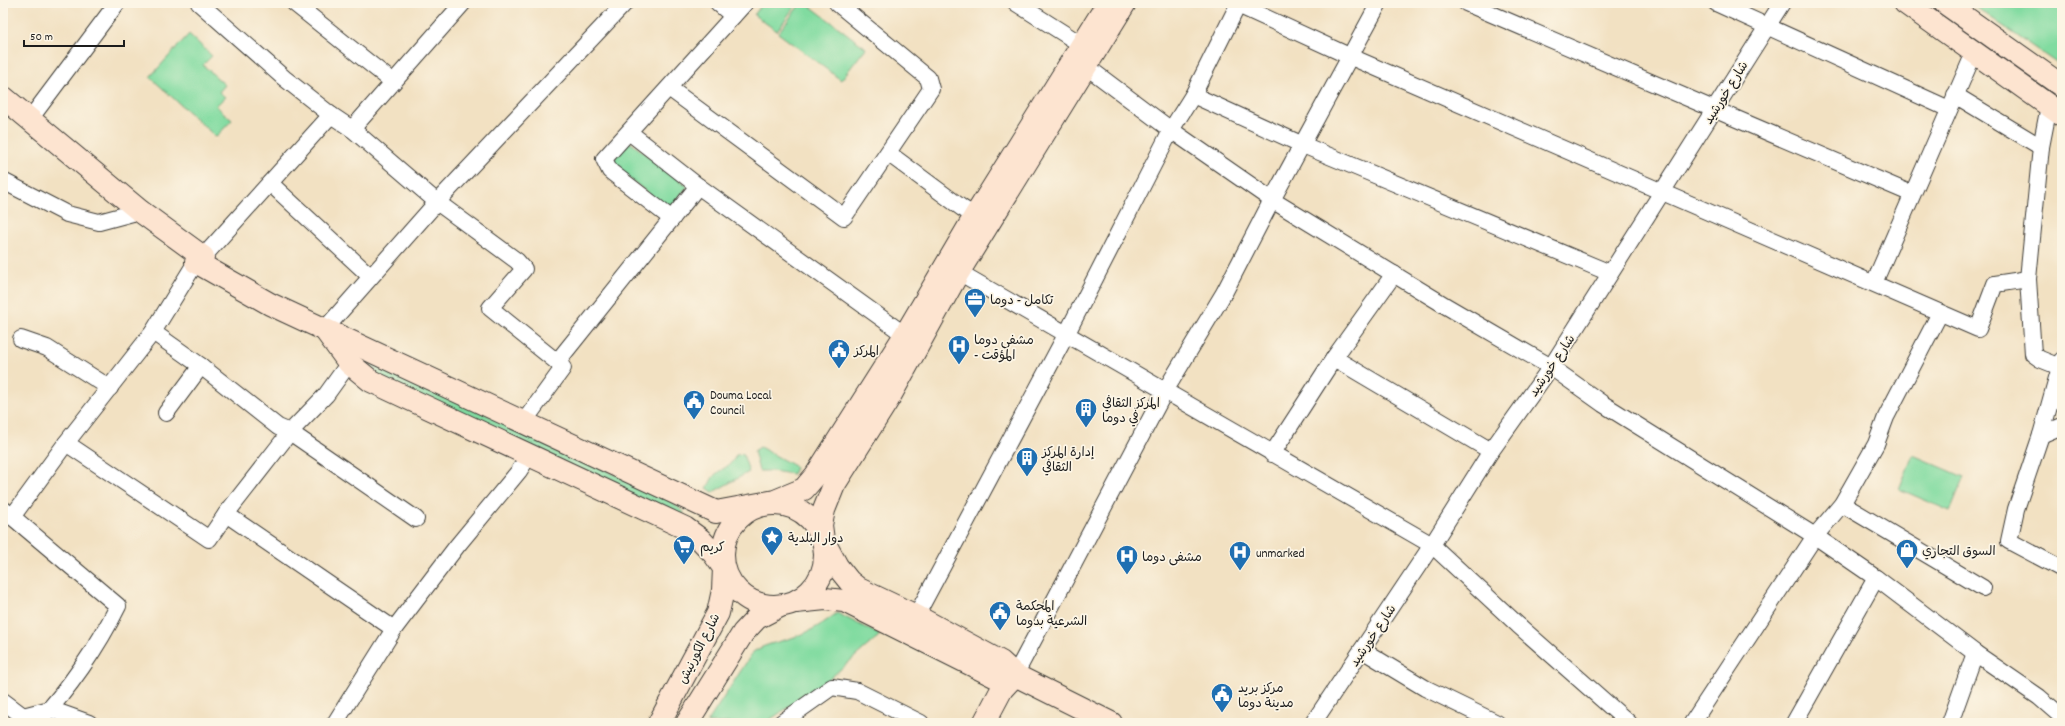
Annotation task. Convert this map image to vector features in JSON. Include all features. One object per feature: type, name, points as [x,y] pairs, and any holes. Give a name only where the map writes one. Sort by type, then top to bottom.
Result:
[{"type":"main road","points":[[687,723],[743,633],[757,618],[808,594],[818,582],[824,568],[826,554],[821,524],[824,510],[834,485],[879,394],[905,335],[952,269],[1087,67],[1090,43],[1108,3]]},
{"type":"main road","points":[[1015,675],[998,678],[844,601],[825,599],[788,604],[758,604],[739,593],[729,582],[724,568],[722,553],[725,537],[733,523],[744,512],[804,489],[879,394],[952,269],[975,216],[1090,43],[1126,3]]},
{"type":"main road","points":[[1905,3],[2055,111]]},
{"type":"main road","points":[[1945,3],[2062,86]]},
{"type":"main road","points":[[3,97],[140,212],[200,259],[270,304],[716,512],[774,503],[790,506],[805,514],[816,525],[837,566],[849,581],[859,589],[916,616],[1001,662],[1015,675],[1111,723]]},
{"type":"main road","points":[[325,329],[349,363],[371,381],[685,528],[700,539],[714,554],[724,568]]},
{"type":"main road","name":"شارع الكورنيش","points":[[659,723],[718,613],[723,590],[724,568]]},
{"type":"main road","points":[[984,723],[1002,690],[1015,675]]},
{"type":"street","points":[[30,119],[117,3]]},
{"type":"street","points":[[199,3],[284,78],[331,115],[352,129],[437,202],[517,261],[524,269],[490,308],[563,368],[523,423]]},
{"type":"street","points":[[294,3],[393,82]]},
{"type":"street","points":[[352,129],[463,3]]},
{"type":"street","points":[[325,329],[370,276],[437,202],[625,3]]},
{"type":"street","points":[[718,3],[733,16]]},
{"type":"street","points":[[672,219],[610,171],[604,159],[745,3]]},
{"type":"street","points":[[669,88],[844,217],[931,89],[928,78],[837,3]]},
{"type":"street","points":[[1016,3],[1090,43]]},
{"type":"street","points":[[1015,675],[1165,391],[1224,294],[1272,200],[1379,3]]},
{"type":"street","points":[[1466,3],[1912,194]]},
{"type":"street","points":[[1716,3],[1766,26],[1952,102],[2041,147]]},
{"type":"street","name":"شارع خورشيد","points":[[1313,723],[1432,545],[1491,451],[1551,367],[1782,3]]},
{"type":"street","points":[[916,616],[1066,335],[1171,130],[1193,95],[1239,4],[1349,56],[1978,329],[1995,284],[2028,279]]},
{"type":"street","points":[[1874,284],[1974,53]]},
{"type":"street","points":[[1087,67],[1171,130],[1272,200],[1551,367],[1603,404],[1815,536],[1876,578],[1974,653],[2039,697],[2062,718]]},
{"type":"street","points":[[1193,95],[1303,145],[1610,273]]},
{"type":"street","points":[[2055,111],[2041,147],[2028,279],[2033,354],[2040,359],[2061,363],[2041,435],[2016,509],[2009,541],[2062,569]]},
{"type":"street","points":[[37,723],[50,709],[105,633],[118,606],[8,513],[66,443],[153,332],[200,259],[331,115]]},
{"type":"street","points":[[629,132],[698,186],[905,335]]},
{"type":"street","points":[[888,153],[975,216]]},
{"type":"street","points":[[3,181],[67,214],[99,222],[140,212]]},
{"type":"street","points":[[270,183],[370,276]]},
{"type":"street","points":[[557,362],[698,186]]},
{"type":"street","points":[[952,269],[1432,545],[1518,625],[1629,723]]},
{"type":"street","points":[[1272,454],[1334,358],[1394,274]]},
{"type":"street","points":[[1692,723],[1815,536],[1842,504],[1876,444],[1886,418],[1940,313]]},
{"type":"street","points":[[153,332],[200,366],[278,427],[290,432],[416,519]]},
{"type":"street","points":[[21,339],[47,348],[110,388]]},
{"type":"street","points":[[1334,358],[1491,451]]},
{"type":"street","points":[[66,443],[209,539],[226,514],[290,432],[326,395],[349,363]]},
{"type":"street","points":[[166,413],[200,366]]},
{"type":"street","points":[[2041,435],[2062,426]]},
{"type":"street","points":[[335,723],[394,629],[462,540],[518,471],[528,455]]},
{"type":"street","points":[[1842,504],[1983,588]]},
{"type":"street","points":[[226,514],[394,629]]},
{"type":"street","points":[[1794,723],[1876,578]]},
{"type":"street","points":[[1362,650],[1425,688],[1498,723]]},
{"type":"street","points":[[1950,723],[1974,653]]},
{"type":"street","points":[[781,723],[832,687],[857,691],[921,723]]},
{"type":"street","points":[[3,701],[24,716],[50,709],[89,723]]},
{"type":"green space","points":[[763,3],[797,3],[777,31],[754,15]]},
{"type":"green space","points":[[801,3],[806,3],[866,48],[841,80],[778,33]]},
{"type":"green space","points":[[1970,3],[2062,3],[2062,67]]},
{"type":"green space","points":[[189,34],[212,56],[203,65],[225,85],[219,92],[225,97],[216,106],[232,120],[216,137],[150,77]]},
{"type":"green space","points":[[627,140],[688,186],[669,210],[611,164]]},
{"type":"green space","points":[[374,362],[670,500],[684,512],[681,518],[368,374]]},
{"type":"green space","points":[[760,447],[796,467],[793,474],[759,471],[754,451]]},
{"type":"green space","points":[[743,454],[749,472],[713,492],[707,488],[713,477],[731,463],[736,455]]},
{"type":"green space","points":[[1913,455],[1964,477],[1950,511],[1899,489]]},
{"type":"green space","points":[[837,613],[880,635],[827,681],[765,723],[707,723],[753,652],[774,643],[808,632]]},
{"type":"place","name":"تكامل - دوما","points":[[975,318]]},
{"type":"place","name":"مشفى دوما - المؤقت","points":[[959,366]]},
{"type":"place","name":"المركز","points":[[839,370]]},
{"type":"place","name":"Douma Local Council","points":[[694,420]]},
{"type":"place","name":"المركز الثقافي في دوما","points":[[1086,428]]},
{"type":"place","name":"إدارة المركز الثقافي","points":[[1027,478]]},
{"type":"place","name":"دوار البلدية","points":[[772,556]]},
{"type":"place","name":"كريم","points":[[684,566]]},
{"type":"place","name":"السوق التجاري","points":[[1907,570]]},
{"type":"place","name":"unmarked","points":[[1240,572]]},
{"type":"place","name":"مشفى دوما","points":[[1127,576]]},
{"type":"place","name":"المحكمة الشرعية بدوما","points":[[1000,632]]},
{"type":"place","name":"مركز بريد مدينة دوما","points":[[1222,714]]}]
